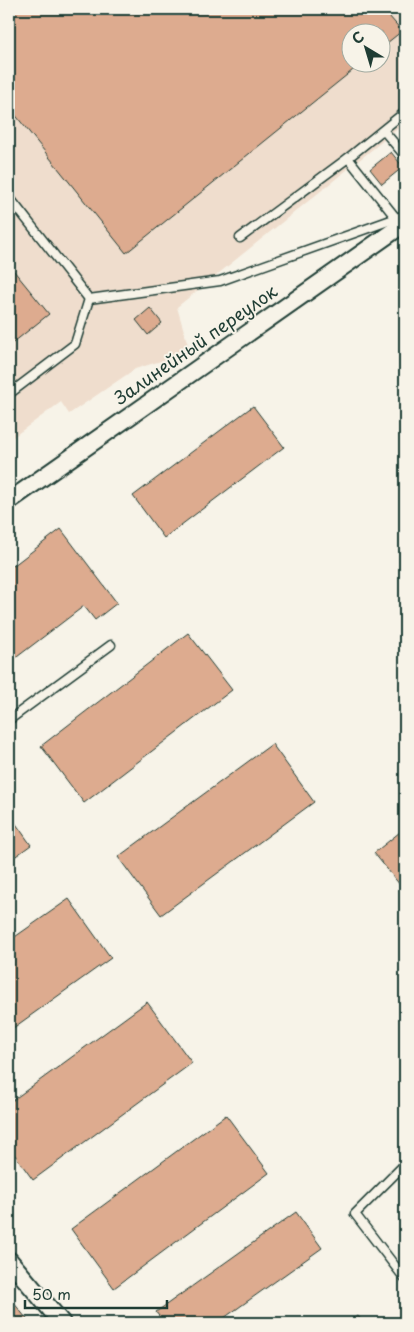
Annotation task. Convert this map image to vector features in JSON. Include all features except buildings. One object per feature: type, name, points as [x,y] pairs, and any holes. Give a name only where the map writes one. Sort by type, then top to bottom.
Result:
[{"type":"street","name":"Залинейный переулок","points":[[9,501],[401,220]]},
{"type":"street","points":[[9,1260],[62,1323]]},
{"type":"lane","points":[[240,238],[384,131],[405,112]]},
{"type":"lane","points":[[384,131],[405,156]]},
{"type":"lane","points":[[348,158],[401,220]]},
{"type":"lane","points":[[9,197],[89,299]]},
{"type":"lane","points":[[89,299],[220,281],[401,220],[405,215]]},
{"type":"lane","points":[[9,394],[75,344],[89,299]]},
{"type":"lane","points":[[9,720],[111,645]]},
{"type":"lane","points":[[405,1164],[355,1214],[405,1279]]},
{"type":"shaded area","points":[[9,9],[405,9],[405,123],[177,307],[190,352],[135,369],[69,414],[61,402],[9,440]]}]
